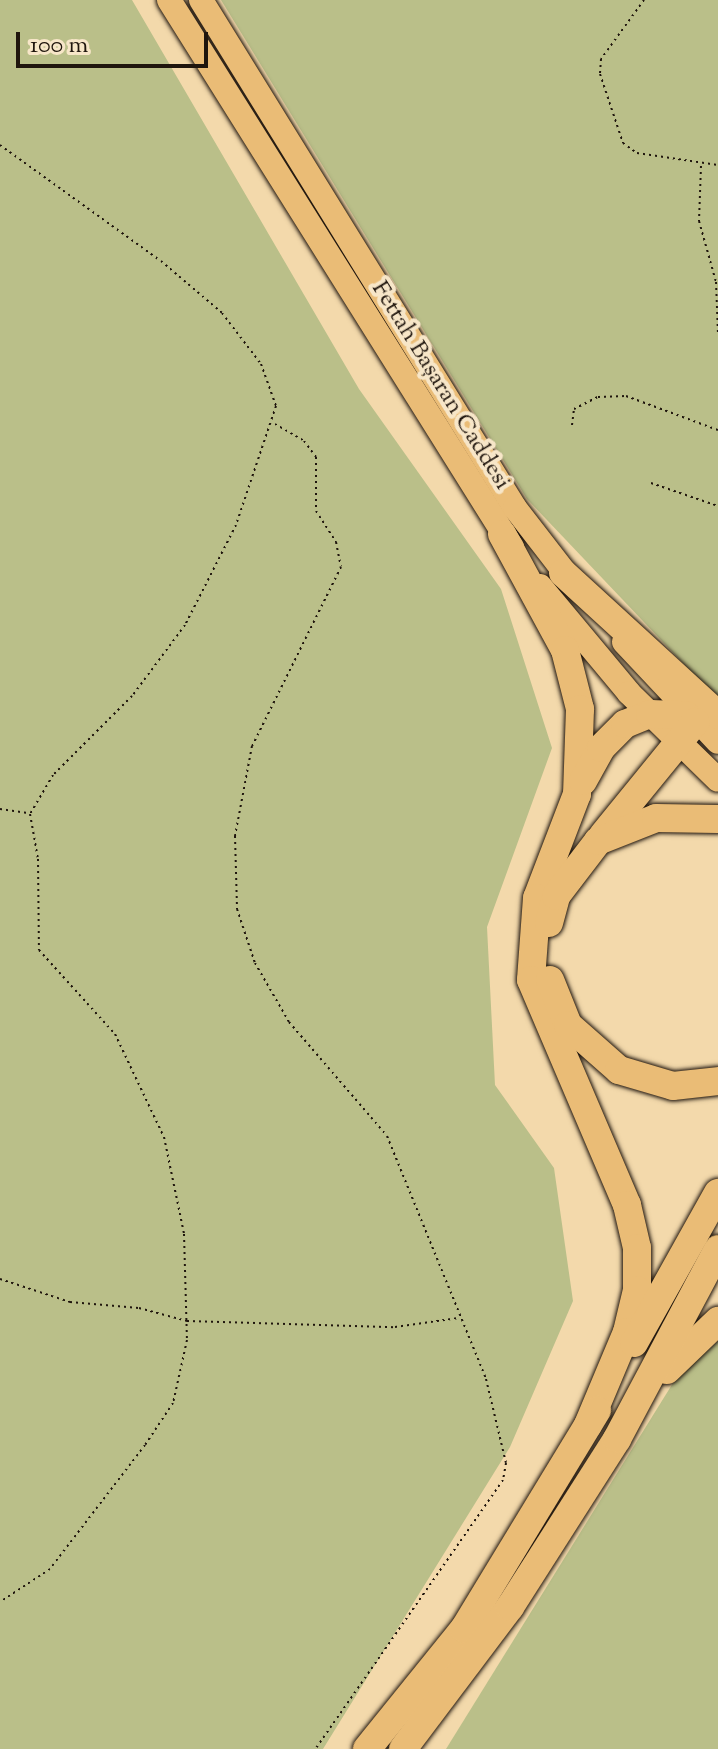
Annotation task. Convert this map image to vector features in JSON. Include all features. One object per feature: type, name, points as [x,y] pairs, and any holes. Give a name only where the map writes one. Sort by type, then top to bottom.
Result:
[{"type":"highway","points":[[502,534],[575,679],[582,748],[577,794]]},
{"type":"highway","points":[[563,573],[694,723]]},
{"type":"highway","points":[[588,1425],[627,1332],[638,1269],[627,1205],[547,1028],[529,968],[537,898],[577,794],[608,739],[650,714],[694,723]]},
{"type":"highway","points":[[694,723],[568,876],[550,919],[545,943],[556,1002],[584,1045],[619,1070],[673,1086],[718,1081]]},
{"type":"highway","points":[[598,841],[656,818],[718,819]]},
{"type":"highway","points":[[367,1749],[464,1629],[588,1425],[718,1193]]},
{"type":"highway","points":[[617,1439],[718,1249]]},
{"type":"highway","points":[[403,1749],[510,1607],[617,1439],[679,1354],[718,1321]]},
{"type":"main road","points":[[169,0],[502,534],[650,714]]},
{"type":"main road","name":"Fettah Başaran Caddesi","points":[[201,0],[515,508],[563,573]]},
{"type":"main road","points":[[694,723],[718,742]]},
{"type":"main road","points":[[694,723],[718,780]]},
{"type":"path","points":[[644,0],[601,59],[600,74],[623,143],[637,153],[718,165]]},
{"type":"path","points":[[0,145],[161,261],[222,313],[275,392],[274,423],[224,552],[185,625],[132,696],[53,775],[30,814],[38,859],[39,950],[115,1034],[164,1137],[184,1234],[187,1321],[181,1377],[166,1414],[59,1558],[0,1602]]},
{"type":"path","points":[[701,164],[699,221],[716,282],[718,334]]},
{"type":"path","points":[[572,425],[574,409],[598,397],[626,396],[718,430]]},
{"type":"path","points":[[274,423],[313,450],[316,511],[336,542],[341,567],[252,746],[234,845],[237,909],[255,963],[289,1022],[329,1075],[381,1125],[459,1318],[504,1444],[503,1480],[315,1749]]},
{"type":"path","points":[[651,483],[718,506]]},
{"type":"path","points":[[0,809],[30,814]]},
{"type":"path","points":[[0,1279],[70,1302],[139,1308],[187,1321],[395,1327],[459,1318]]},
{"type":"green space","points":[[0,0],[132,0],[359,389],[501,589],[552,748],[487,927],[495,1085],[554,1168],[573,1301],[510,1447],[323,1749],[0,1749]]},
{"type":"green space","points":[[221,0],[718,0],[718,700],[527,499]]},
{"type":"green space","points":[[718,1341],[718,1749],[446,1749],[673,1383]]}]
